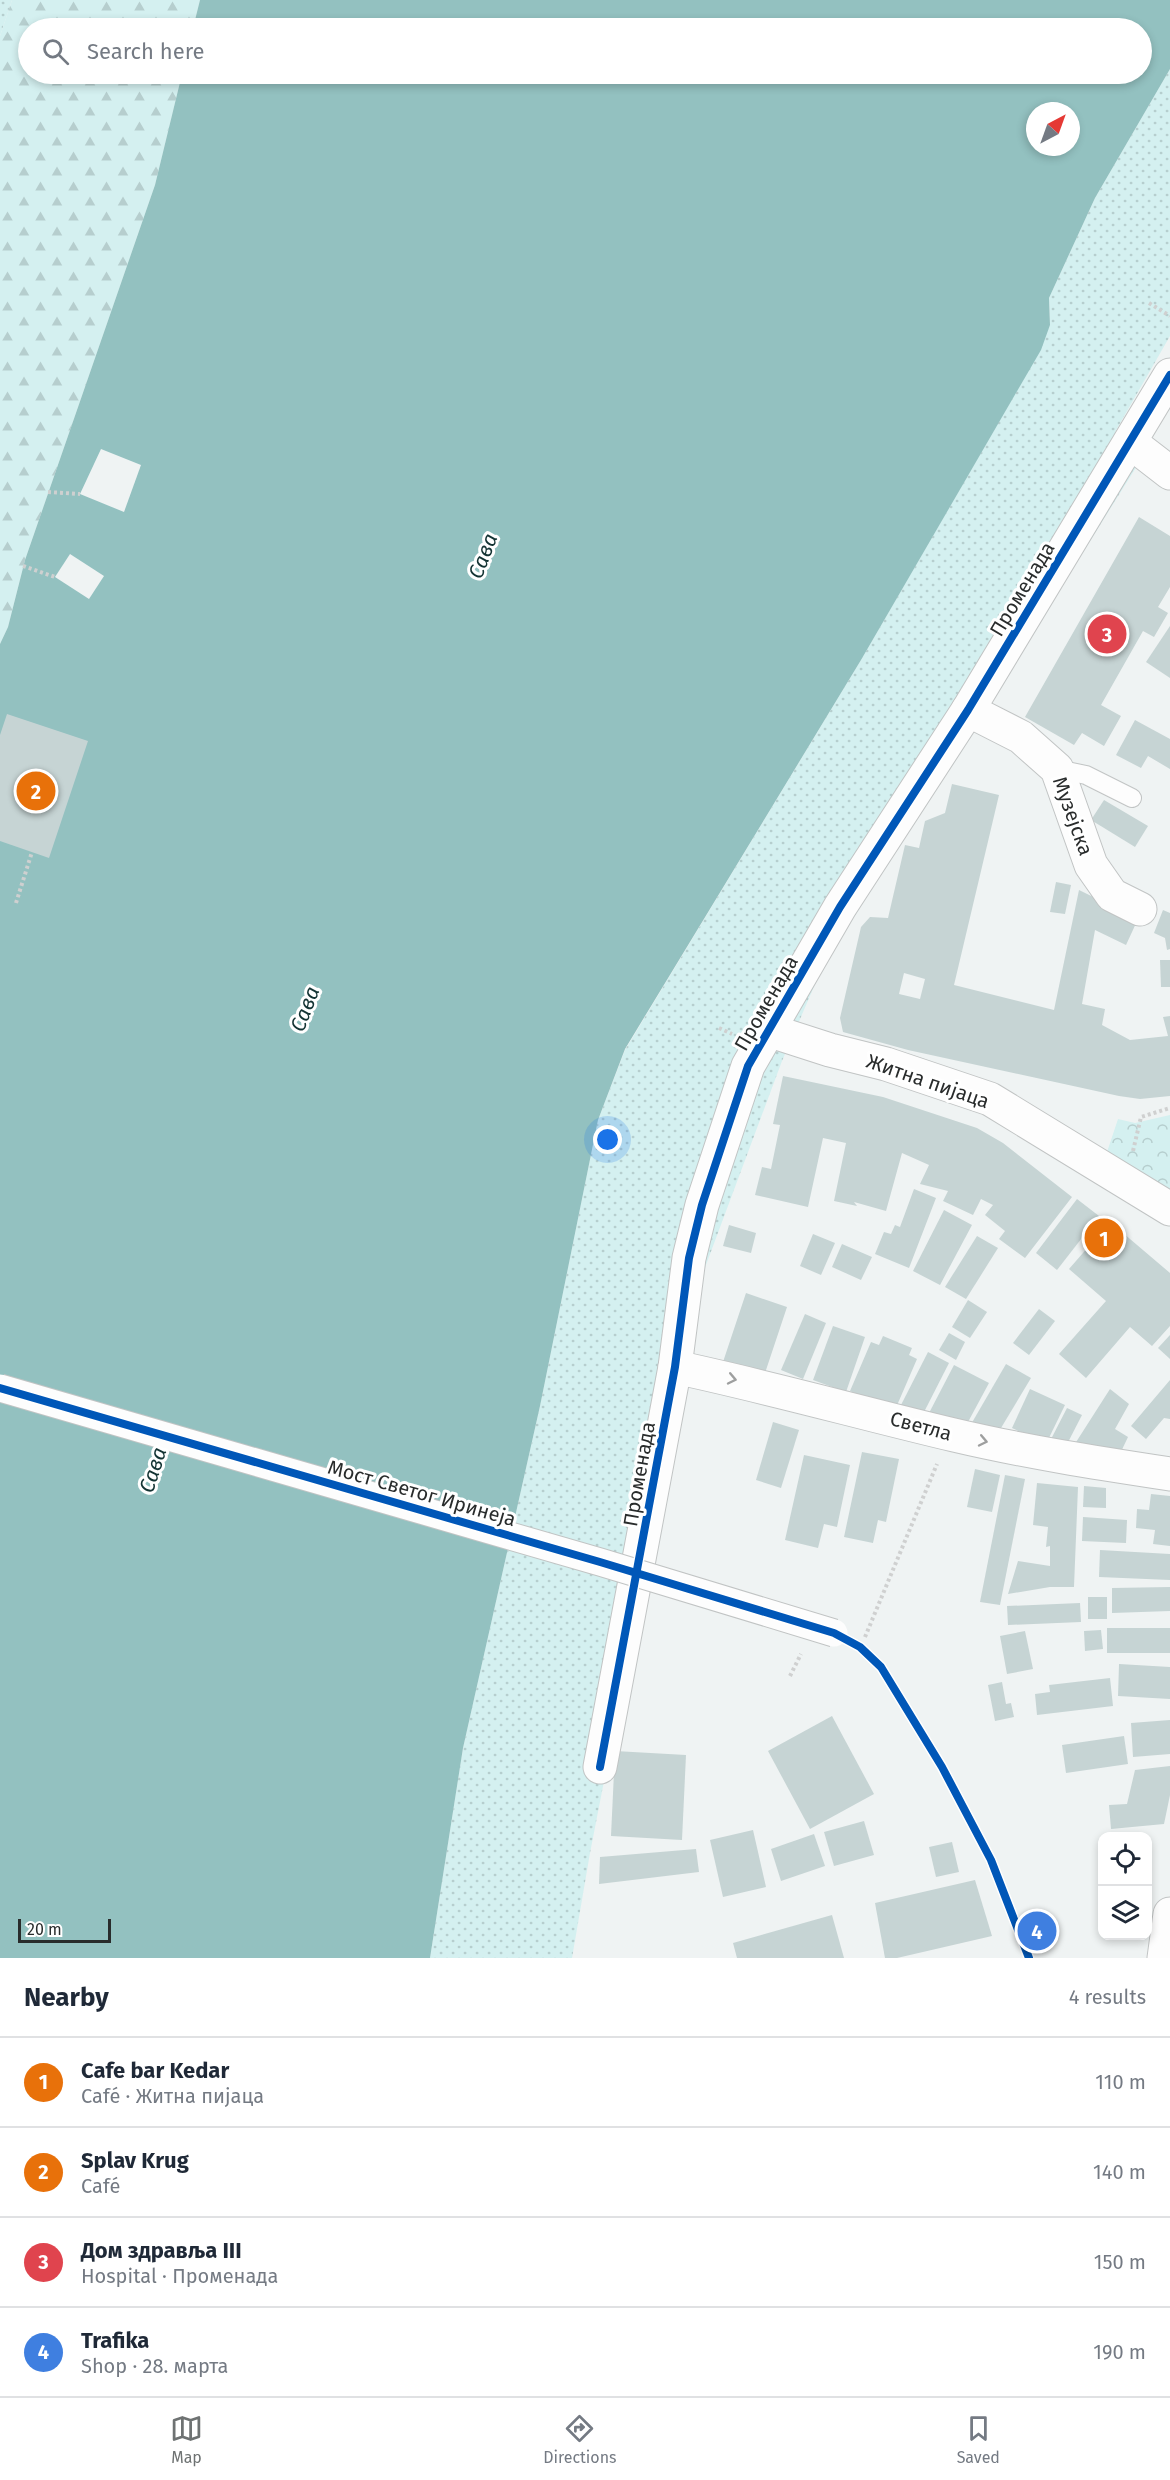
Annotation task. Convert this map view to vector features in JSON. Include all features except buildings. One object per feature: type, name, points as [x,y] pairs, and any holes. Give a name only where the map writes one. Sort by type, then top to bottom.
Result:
[{"type":"street","name":"Променада","points":[[600,1767],[675,1367],[689,1258],[702,1205],[748,1066],[840,907],[968,710],[1170,375]]},
{"type":"street","points":[[1130,442],[1170,473]]},
{"type":"street","name":"Музејска","points":[[968,710],[1022,737],[1057,769],[1091,865],[1112,895],[1140,909]]},
{"type":"street","name":"Житна пијаца","points":[[768,1030],[830,1050],[886,1064],[990,1099],[1170,1209]]},
{"type":"street","name":"Светла","points":[[675,1367],[1010,1447],[1170,1474]]},
{"type":"street","name":"Мост Светог Иринеја","points":[[0,1388],[834,1633]]},
{"type":"street","points":[[1157,1956],[1170,1914]]},
{"type":"lane","points":[[1057,769],[1086,775],[1132,798]]},
{"type":"path","points":[[1149,303],[1170,316]]},
{"type":"path","points":[[48,492],[80,494]]},
{"type":"path","points":[[23,566],[56,577]]},
{"type":"path","points":[[15,903],[32,852]]},
{"type":"path","points":[[860,1647],[939,1458]]},
{"type":"path","points":[[834,1633],[860,1647],[881,1667],[942,1767],[992,1860],[1029,1958]]},
{"type":"green space","points":[[0,0],[12,0],[0,36]]},
{"type":"green space","points":[[12,0],[200,0],[196,18],[18,18],[18,84],[180,84],[155,185],[25,560],[8,627],[0,644],[0,36]]},
{"type":"green space","points":[[1170,69],[1170,336],[1115,432],[1142,458],[822,968],[782,1061],[703,1273],[590,1853],[572,1958],[430,1958],[463,1748],[540,1406],[598,1120],[625,1050],[861,660],[1022,382],[1050,325],[1049,298],[1095,198]]},
{"type":"green space","points":[[1170,1115],[1170,1194],[1106,1155],[1118,1119],[1135,1123]]},
{"type":"water","name":"Сава","points":[[200,0],[1170,0],[1170,69],[1095,198],[1049,298],[1050,325],[1041,350],[861,660],[625,1049],[598,1120],[540,1406],[463,1748],[430,1958],[0,1958],[0,644],[8,627],[25,560],[155,185],[180,84],[1152,84],[1152,18],[196,18]]},
{"type":"pier","points":[[101,449],[141,465],[124,512],[80,494]]},
{"type":"pier","points":[[70,554],[104,576],[89,599],[55,577]]},
{"type":"cycle path","points":[[600,1767],[675,1367],[689,1258],[702,1205],[748,1066],[840,907],[968,710],[1170,375]]},
{"type":"cycle path","points":[[0,1388],[600,1562],[834,1633],[860,1647],[881,1667],[942,1767],[991,1860],[1029,1958]]},
{"type":"place","name":"Дом здравља III","points":[[1107,634]]},
{"type":"place","name":"Splav Krug","points":[[36,791]]},
{"type":"place","name":"Cafe bar Kedar","points":[[1104,1238]]},
{"type":"place","name":"Trafika","points":[[1037,1931]]}]
